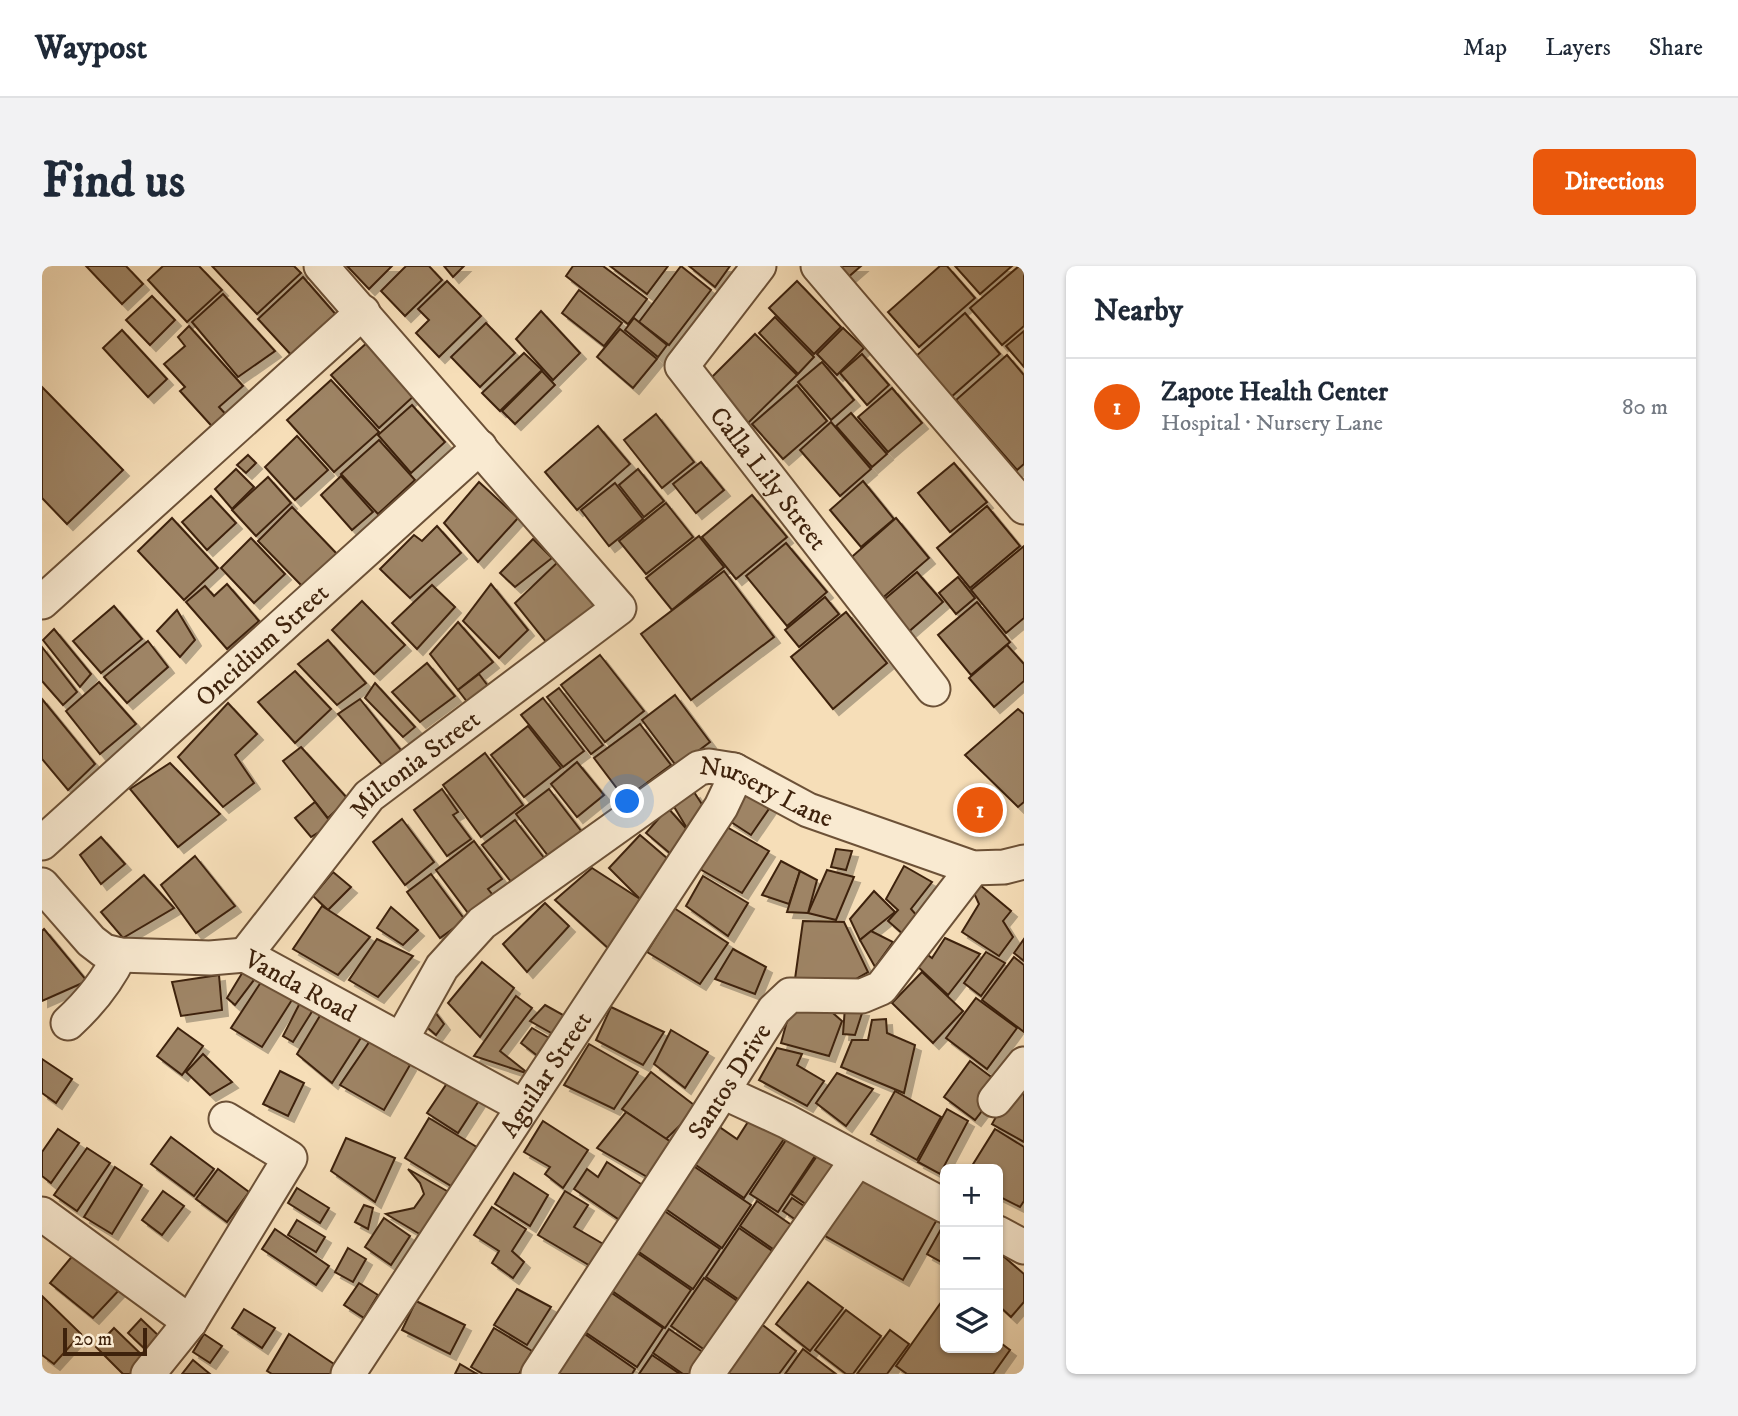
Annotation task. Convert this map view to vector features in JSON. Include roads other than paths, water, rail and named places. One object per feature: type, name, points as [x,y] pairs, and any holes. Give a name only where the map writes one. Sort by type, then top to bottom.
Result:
[{"type":"street","points":[[321,266],[480,447]]},
{"type":"street","name":"Calla Lily Street","points":[[759,266],[682,366],[933,688]]},
{"type":"street","points":[[818,266],[1024,507]]},
{"type":"street","points":[[42,602],[363,312]]},
{"type":"street","name":"Miltonia Street","points":[[245,955],[369,796],[619,608],[480,447]]},
{"type":"street","name":"Oncidium Street","points":[[42,843],[480,447]]},
{"type":"street","name":"Nursery Lane","points":[[401,1040],[442,967],[482,923],[699,768],[709,766],[734,770],[807,810],[973,868],[1004,867],[1024,862]]},
{"type":"street","name":"Aguilar Street","points":[[348,1374],[721,807],[730,788],[734,770]]},
{"type":"street","name":"Santos Drive","points":[[538,1374],[781,1001],[790,995],[800,994],[862,996],[881,988],[973,868]]},
{"type":"street","name":"Vanda Road","points":[[42,885],[91,941],[104,951],[120,955],[210,958],[245,955],[522,1106]]},
{"type":"street","points":[[68,1023],[101,989],[120,955]]},
{"type":"street","points":[[995,1100],[1024,1065]]},
{"type":"street","points":[[723,1092],[786,1121],[940,1203]]},
{"type":"street","points":[[148,1374],[190,1322],[290,1158],[226,1119]]},
{"type":"street","points":[[706,1374],[857,1160]]},
{"type":"street","points":[[48,1229],[190,1322]]},
{"type":"street","points":[[1003,1236],[1024,1247]]},
{"type":"place","name":"Zapote Health Center","points":[[980,810]]}]
